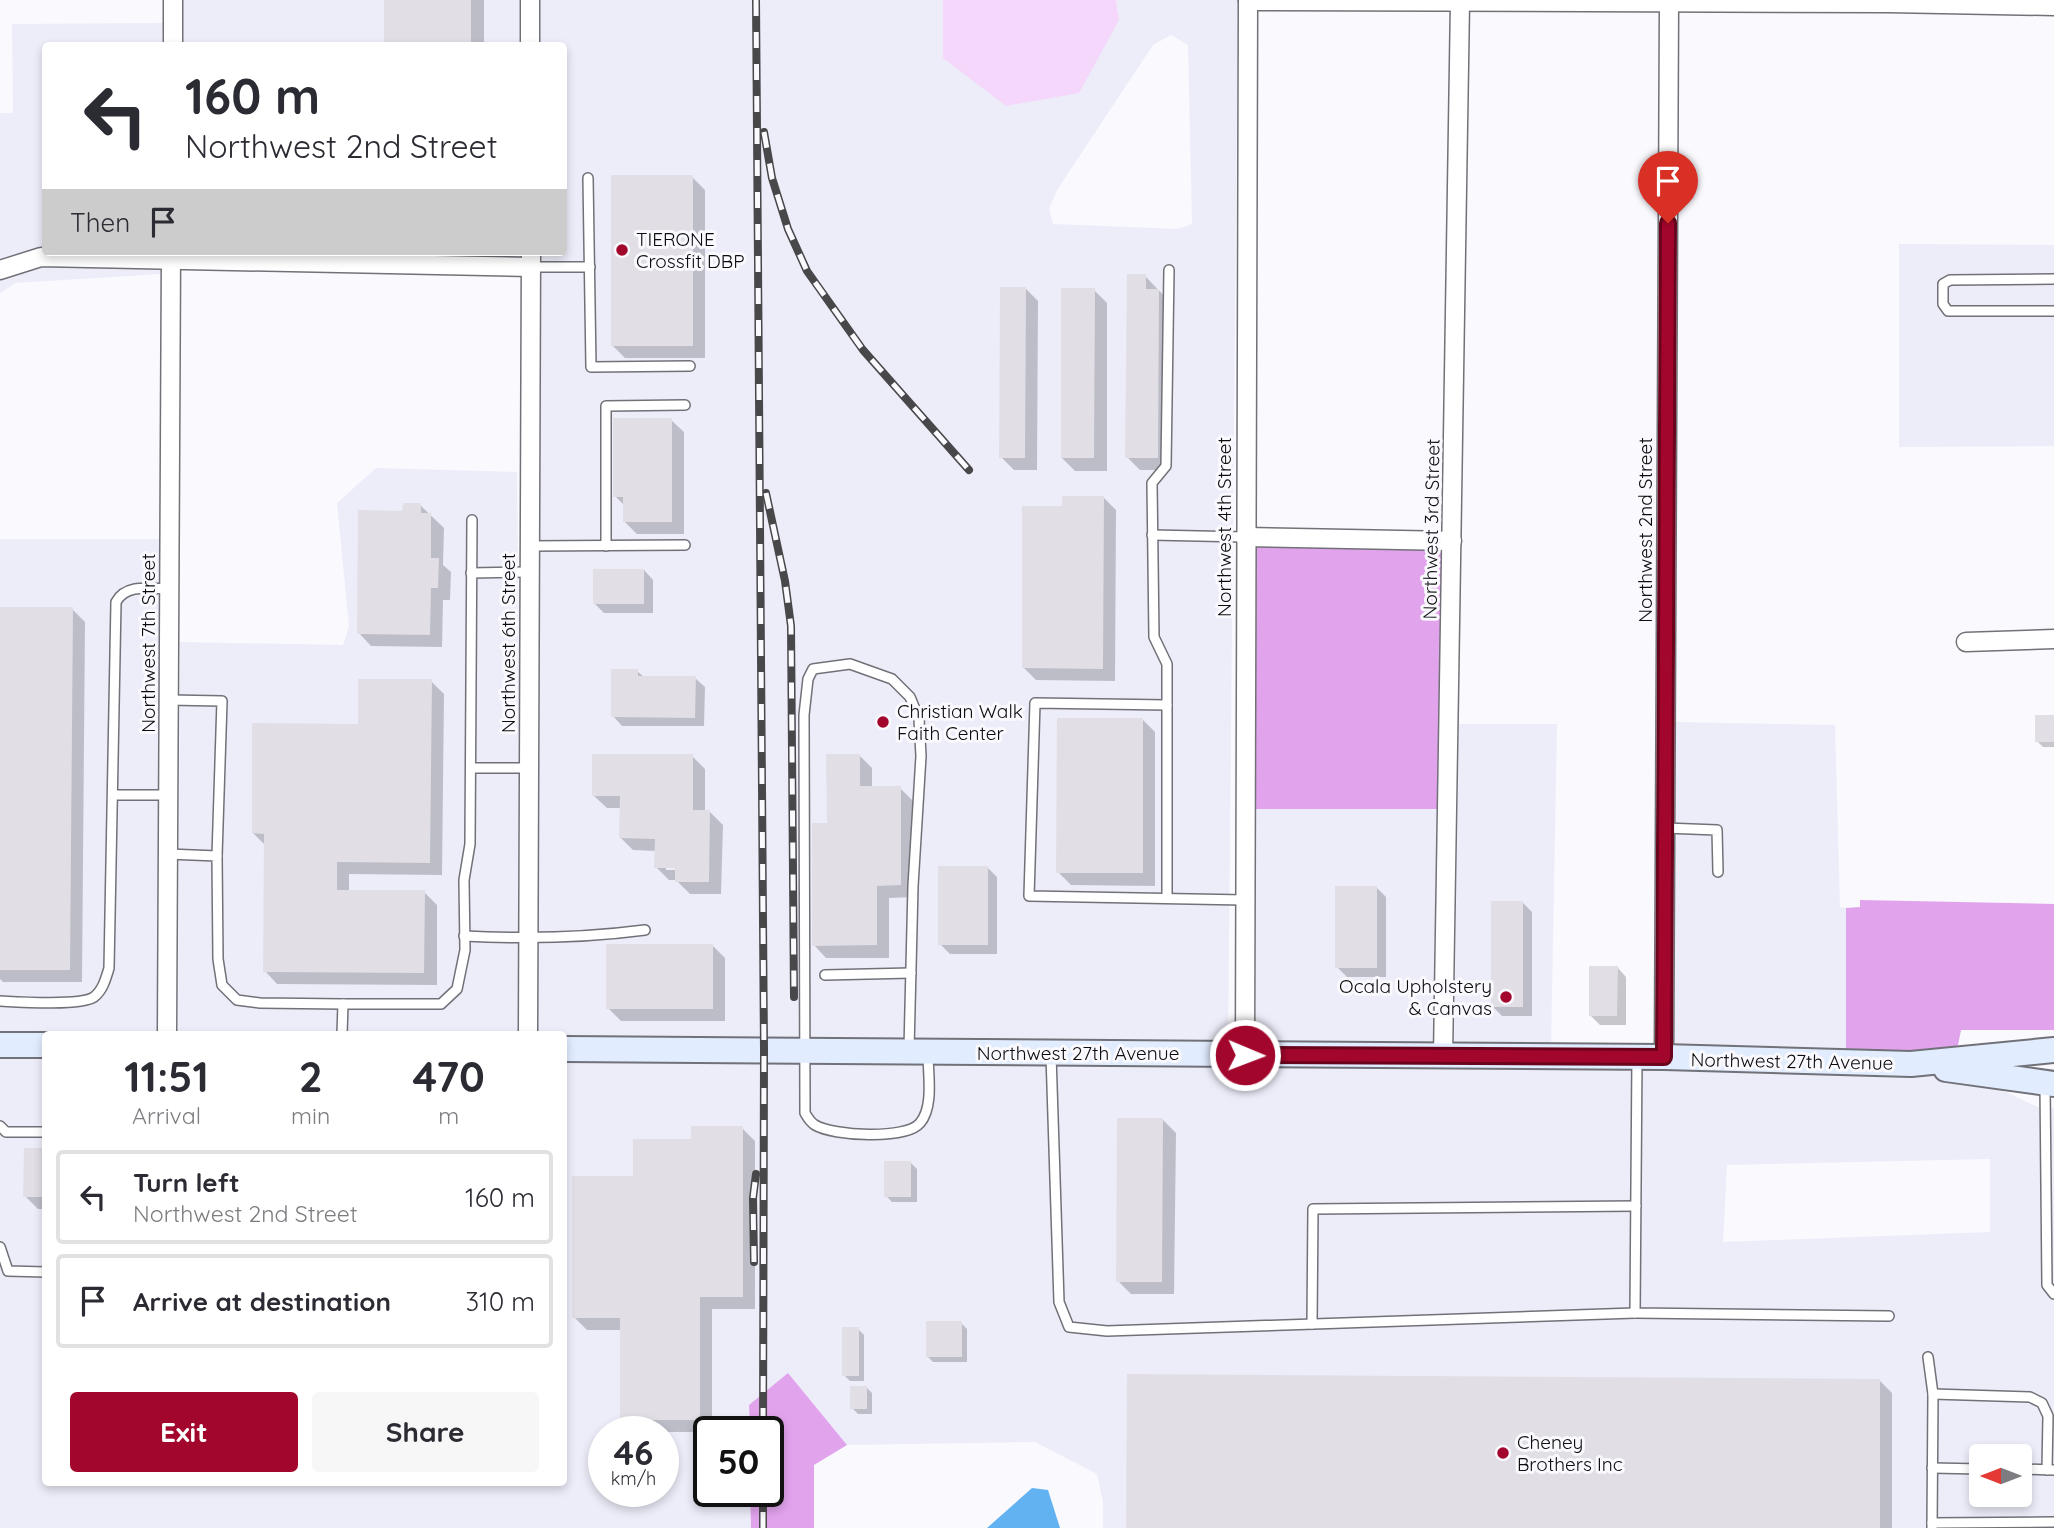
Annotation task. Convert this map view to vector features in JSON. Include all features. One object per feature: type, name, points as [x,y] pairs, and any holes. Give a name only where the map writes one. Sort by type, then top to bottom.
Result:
[{"type":"main road","points":[[0,1045],[42,1045]]},
{"type":"main road","name":"Northwest 27th Avenue","points":[[567,1049],[1664,1057],[1911,1064],[2054,1050]]},
{"type":"main road","points":[[1911,1064],[2050,1084]]},
{"type":"street","points":[[173,0],[173,42]]},
{"type":"street","points":[[530,0],[530,42]]},
{"type":"street","points":[[1248,1],[2054,6]]},
{"type":"street","name":"Northwest 4th Street","points":[[1245,1055],[1248,1]]},
{"type":"street","name":"Northwest 3rd Street","points":[[1443,1057],[1460,2]]},
{"type":"street","name":"Northwest 2nd Street","points":[[1664,1057],[1669,4]]},
{"type":"street","name":"Northwest 7th Street","points":[[167,1031],[171,256]]},
{"type":"street","points":[[0,270],[41,257],[531,259]]},
{"type":"street","name":"Northwest 6th Street","points":[[528,1031],[531,259]]},
{"type":"street","points":[[1245,537],[1452,541]]},
{"type":"street","points":[[1966,642],[2054,639]]},
{"type":"lane","points":[[589,178],[591,367],[690,366]]},
{"type":"lane","points":[[531,259],[590,267]]},
{"type":"lane","points":[[1167,898],[1167,664],[1153,637],[1152,483],[1166,466],[1169,270]]},
{"type":"lane","points":[[2054,279],[1950,280],[1943,284],[1943,304],[1948,311],[2054,311]]},
{"type":"lane","points":[[606,545],[606,406],[685,405]]},
{"type":"lane","points":[[169,700],[222,701],[217,856],[218,959],[222,985],[237,1000],[260,1003],[441,1004],[457,989],[465,950],[464,880],[470,844],[472,768],[472,520]]},
{"type":"lane","points":[[1152,535],[1245,537]]},
{"type":"lane","points":[[530,546],[685,545]]},
{"type":"lane","points":[[471,573],[530,572]]},
{"type":"lane","points":[[0,1001],[70,1002],[91,999],[100,990],[109,968],[116,602],[120,595],[134,588],[170,589]]},
{"type":"lane","points":[[850,664],[892,680],[909,697],[919,719],[921,756],[911,973],[927,1108],[919,1124],[908,1131],[853,1135],[826,1130],[812,1124],[805,1112],[804,715],[808,679],[813,669],[850,664]]},
{"type":"lane","points":[[1167,705],[1035,703],[1030,896],[1245,900]]},
{"type":"lane","points":[[472,768],[529,768]]},
{"type":"lane","points":[[113,795],[169,795]]},
{"type":"lane","points":[[1665,828],[1717,830],[1718,872]]},
{"type":"lane","points":[[168,853],[217,856]]},
{"type":"lane","points":[[464,936],[528,939],[645,930]]},
{"type":"lane","points":[[825,975],[911,973]]},
{"type":"lane","points":[[342,1031],[343,1004]]},
{"type":"lane","points":[[1051,1053],[1059,1302],[1069,1327],[1107,1331],[1635,1313],[1889,1316]]},
{"type":"lane","points":[[1635,1313],[1637,1057]]},
{"type":"lane","points":[[2050,1084],[2047,1285],[2054,1294]]},
{"type":"lane","points":[[0,1127],[6,1132],[42,1132]]},
{"type":"lane","points":[[1312,1324],[1313,1209],[1636,1206]]},
{"type":"lane","points":[[0,1247],[8,1271],[42,1272]]},
{"type":"lane","points":[[1928,1357],[1933,1394],[1932,1526],[2054,1522]]},
{"type":"lane","points":[[1933,1394],[2030,1397],[2042,1403],[2048,1416],[2050,1470],[2032,1469]]},
{"type":"lane","points":[[1932,1468],[1969,1469]]},
{"type":"shaded area","points":[[183,0],[519,0],[519,42],[183,42]]},
{"type":"shaded area","points":[[540,0],[943,0],[943,58],[1119,20],[1116,0],[1238,0],[1228,1045],[567,1040],[567,1031],[538,1031],[541,256],[567,256],[567,42],[540,42]],"holes":[[[1171,35],[1188,45],[1192,224],[1178,229],[1053,224],[1049,209],[1057,190],[1153,45]]]},
{"type":"shaded area","points":[[943,0],[1116,0],[1119,20],[1079,93],[1006,106],[943,58]]},
{"type":"shaded area","points":[[163,23],[162,42],[42,42],[42,249],[0,261],[0,113],[13,113],[12,24]]},
{"type":"shaded area","points":[[1899,244],[2054,245],[2054,446],[1899,447]]},
{"type":"shaded area","points":[[458,256],[520,256],[520,257]]},
{"type":"shaded area","points":[[43,266],[161,269],[161,274],[15,283],[0,293],[0,280]]},
{"type":"shaded area","points":[[376,468],[517,472],[518,1031],[178,1031],[180,642],[343,645],[349,626],[337,503]]},
{"type":"shaded area","points":[[0,539],[160,539],[157,1031],[42,1031],[42,1035],[0,1036]]},
{"type":"shaded area","points":[[1256,546],[1442,550],[1437,809],[1256,809]]},
{"type":"shaded area","points":[[1676,722],[1835,725],[1840,907],[1846,908],[1846,1053],[1674,1049]]},
{"type":"shaded area","points":[[1459,724],[1557,724],[1551,1048],[1454,1048]]},
{"type":"shaded area","points":[[1256,809],[1437,809],[1433,1048],[1256,1046]]},
{"type":"shaded area","points":[[1860,900],[2054,904],[2054,1030],[1961,1030],[1957,1050],[1911,1055],[1846,1053],[1846,908],[1860,907]]},
{"type":"shaded area","points":[[0,1054],[42,1054],[42,1486],[567,1486],[567,1058],[1664,1066],[1911,1073],[1991,1085],[2038,1107],[2054,1108],[2054,1528],[1103,1528],[1103,1502],[1097,1474],[1035,1442],[847,1445],[788,1373],[749,1405],[749,1416],[693,1416],[693,1507],[750,1507],[751,1528],[0,1528]],"holes":[[[1990,1159],[1990,1232],[1723,1242],[1727,1165]]]},
{"type":"shaded area","points":[[788,1373],[847,1445],[814,1465],[814,1528],[751,1528],[750,1507],[784,1507],[784,1416],[749,1416],[749,1405]]},
{"type":"water","points":[[1032,1488],[1048,1490],[1060,1528],[987,1528]]},
{"type":"building","points":[[384,0],[471,0],[471,42],[384,42]]},
{"type":"building","points":[[611,175],[693,175],[693,346],[611,346]]},
{"type":"building","points":[[1127,274],[1146,274],[1146,289],[1159,289],[1158,458],[1125,458]]},
{"type":"building","points":[[1000,287],[1026,287],[1025,458],[999,458]]},
{"type":"building","points":[[1061,288],[1095,288],[1094,458],[1061,458]]},
{"type":"building","points":[[613,418],[672,418],[672,522],[623,522],[623,497],[613,497]]},
{"type":"building","points":[[1062,496],[1104,496],[1103,669],[1022,668],[1022,506],[1062,506]]},
{"type":"building","points":[[403,503],[421,503],[421,513],[431,513],[431,558],[439,558],[438,588],[431,588],[430,635],[357,634],[358,510],[402,511]]},
{"type":"building","points":[[593,569],[644,569],[644,604],[593,604]]},
{"type":"building","points":[[0,607],[73,607],[70,970],[0,970]]},
{"type":"building","points":[[611,669],[638,669],[638,676],[696,676],[695,718],[611,717]]},
{"type":"building","points":[[358,679],[432,679],[430,863],[337,862],[337,890],[425,890],[424,973],[263,972],[264,834],[252,833],[252,723],[358,724]]},
{"type":"building","points":[[2035,715],[2054,715],[2054,742],[2035,742]]},
{"type":"building","points":[[1057,718],[1143,718],[1143,873],[1056,873]]},
{"type":"building","points":[[592,754],[693,754],[693,810],[710,810],[709,882],[675,882],[675,868],[654,868],[655,839],[619,838],[620,796],[592,796]]},
{"type":"building","points":[[826,754],[860,754],[860,786],[901,786],[901,885],[877,886],[877,945],[812,946],[812,823],[827,823]]},
{"type":"building","points":[[938,866],[988,866],[988,945],[938,945]]},
{"type":"building","points":[[1335,886],[1377,886],[1377,968],[1335,968]]},
{"type":"building","points":[[1491,901],[1523,901],[1523,1007],[1491,1007]]},
{"type":"building","points":[[606,944],[713,944],[713,1009],[606,1009]]},
{"type":"building","points":[[1589,966],[1618,966],[1617,1016],[1589,1016]]},
{"type":"building","points":[[1117,1118],[1163,1118],[1162,1282],[1116,1282]]},
{"type":"building","points":[[691,1126],[743,1126],[743,1297],[700,1297],[700,1416],[693,1416],[693,1420],[679,1420],[679,1416],[620,1416],[620,1318],[572,1318],[572,1176],[633,1176],[633,1139],[691,1139]]},
{"type":"building","points":[[24,1148],[42,1148],[42,1197],[23,1197]]},
{"type":"building","points":[[884,1161],[911,1161],[911,1197],[884,1197]]},
{"type":"building","points":[[926,1321],[962,1321],[962,1357],[926,1357]]},
{"type":"building","points":[[842,1327],[859,1327],[859,1376],[842,1376]]},
{"type":"building","name":"Cheney Brothers Inc","points":[[1127,1374],[1880,1379],[1880,1528],[1126,1528]]},
{"type":"building","points":[[850,1386],[867,1386],[867,1409],[850,1409]]},
{"type":"railway","points":[[756,0],[764,1051],[763,1416]]},
{"type":"railway","points":[[764,132],[772,178],[788,229],[807,271],[863,350],[969,470]]},
{"type":"railway","points":[[766,493],[785,581],[791,626],[794,997]]},
{"type":"railway","points":[[754,1262],[753,1198],[756,1174]]},
{"type":"railway","points":[[763,1507],[763,1528]]},
{"type":"place","name":"TIERONE Crossfit DBP","points":[[622,250]]},
{"type":"place","name":"Christian Walk Faith Center","points":[[883,722]]},
{"type":"place","name":"Ocala Upholstery & Canvas","points":[[1506,997]]},
{"type":"place","name":"Cheney Brothers Inc","points":[[1503,1453]]},
{"type":"route","points":[[1245,1055],[1664,1057],[1668,223]]}]
